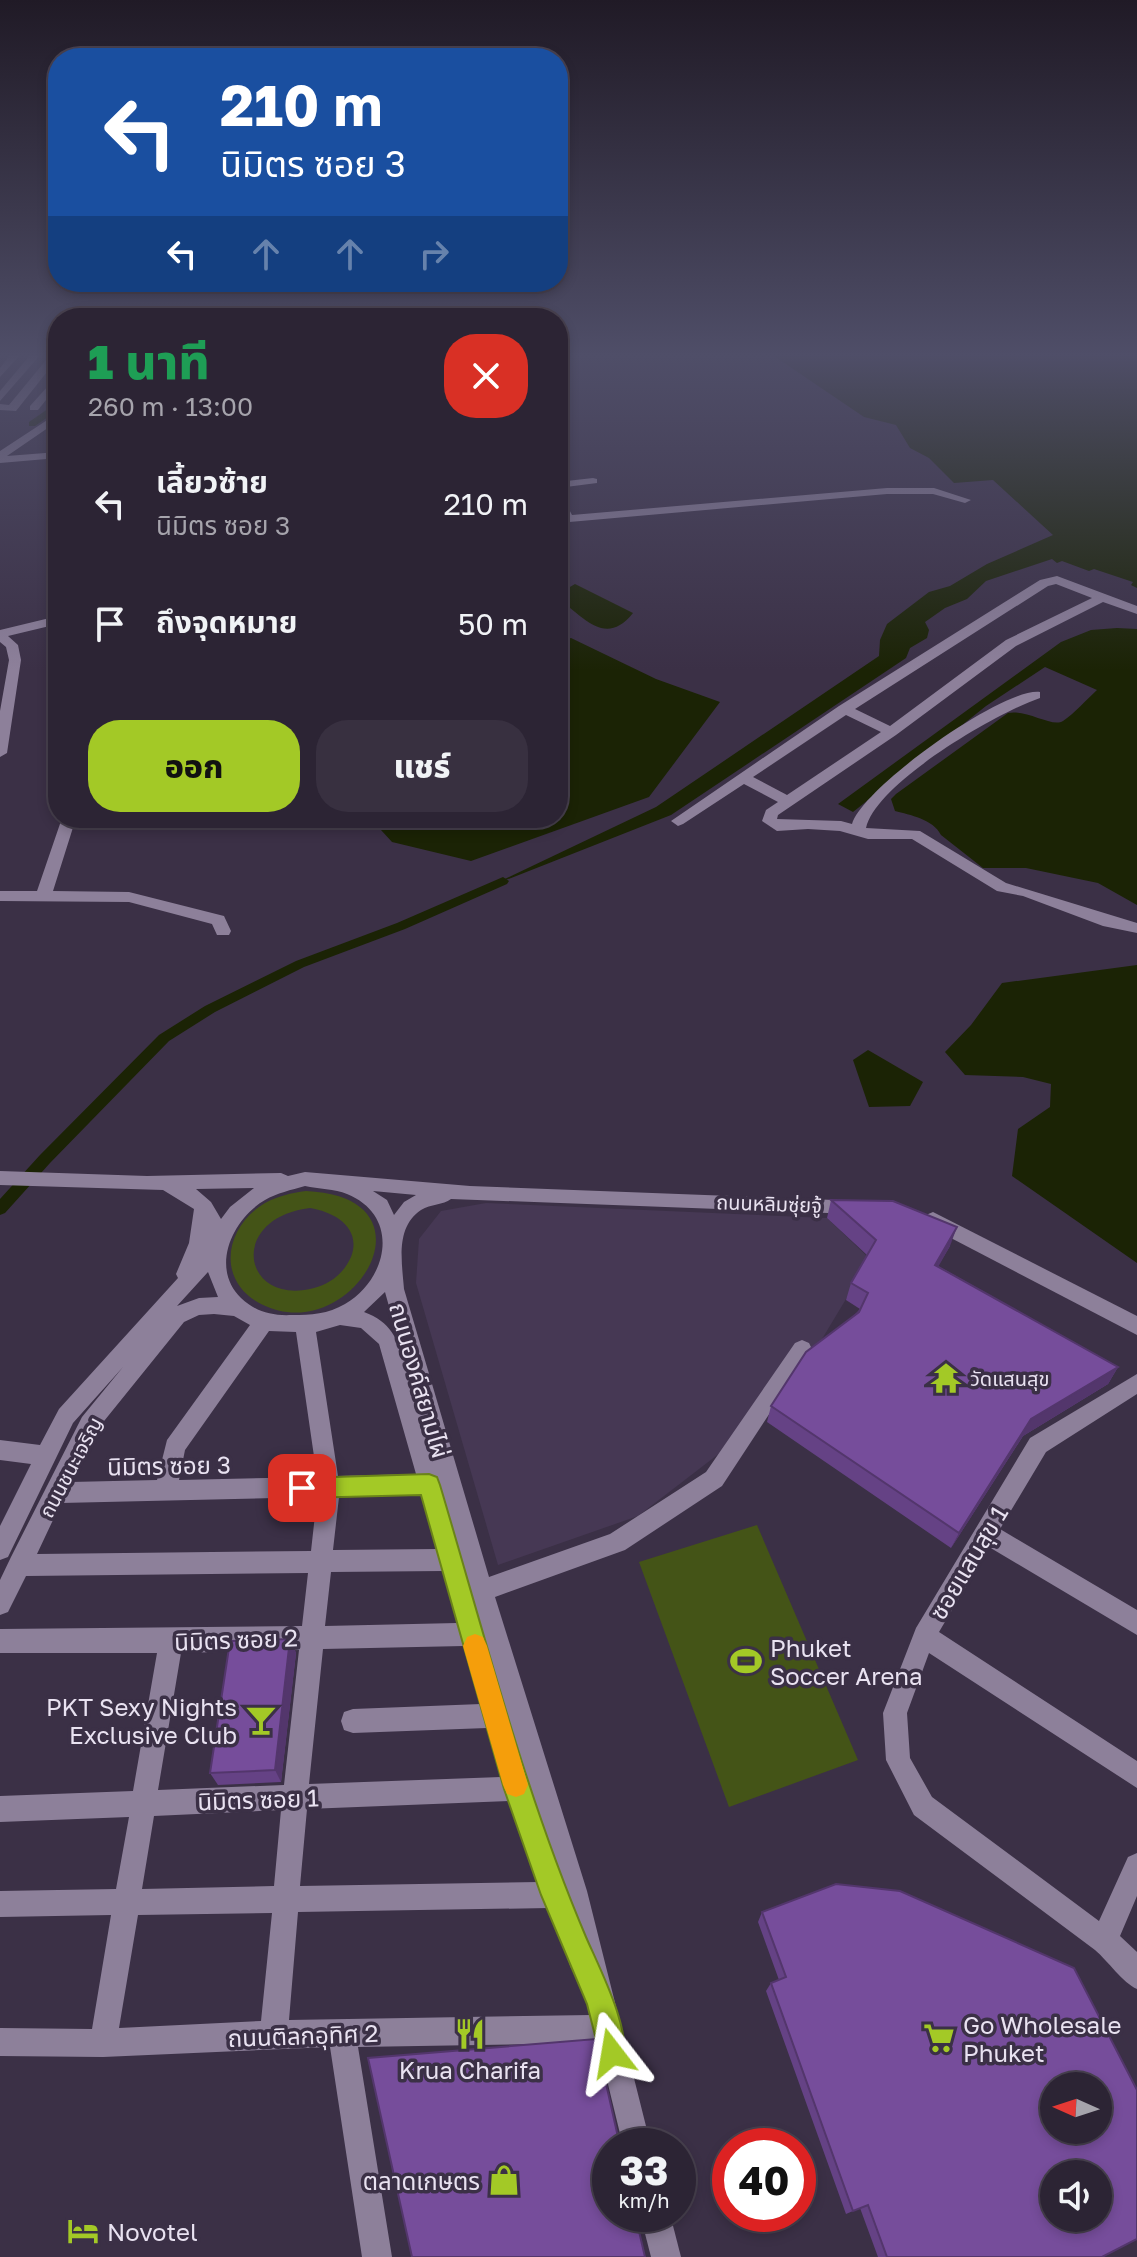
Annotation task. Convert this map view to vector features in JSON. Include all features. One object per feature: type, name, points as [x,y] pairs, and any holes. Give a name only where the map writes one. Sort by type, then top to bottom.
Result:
[{"type":"street","points":[[568,484],[593,481]]},
{"type":"street","points":[[568,519],[887,491],[934,491],[965,500]]},
{"type":"street","points":[[678,821],[844,709],[1044,583],[1057,580],[1137,610]]},
{"type":"street","points":[[1105,596],[1011,643],[891,732],[771,813],[769,821],[777,826],[808,824],[868,834],[915,834],[1002,887],[1137,928]]},
{"type":"street","points":[[0,635],[48,623]]},
{"type":"street","points":[[0,635],[12,645],[15,660],[0,753]]},
{"type":"street","points":[[858,830],[869,804],[927,756],[1017,699],[1035,695]]},
{"type":"street","points":[[844,709],[891,732]]},
{"type":"street","points":[[742,777],[789,802]]},
{"type":"street","points":[[44,894],[66,828]]},
{"type":"street","points":[[0,896],[129,897],[218,920],[223,931]]},
{"type":"street","points":[[2,1178],[147,1183],[305,1179],[331,1180],[354,1186],[373,1198],[387,1215],[395,1238],[392,1262],[380,1286],[358,1306],[340,1316],[305,1326],[264,1322],[238,1308],[222,1289],[216,1267],[218,1242],[230,1220],[249,1201],[280,1185],[305,1179]]},
{"type":"street","name":"ถนนหลิมซุ่ยจู้","points":[[331,1180],[470,1193],[878,1207]]},
{"type":"street","points":[[147,1183],[191,1194],[204,1207],[218,1242]]},
{"type":"street","name":"ถนนหลิมซุ่ยจู้","points":[[395,1238],[398,1222],[405,1210],[415,1203],[428,1197],[470,1193]]},
{"type":"street","points":[[176,1294],[199,1243],[204,1207]]},
{"type":"street","points":[[909,1213],[925,1216],[1137,1326]]},
{"type":"street","name":"ถนนชนะเจริญ","points":[[0,1549],[66,1416],[176,1294],[218,1242]]},
{"type":"street","name":"ถนนองค์สยามไผ่","points":[[392,1262],[394,1289],[439,1484],[450,1560],[483,1634],[529,1788],[554,1895],[603,2016]]},
{"type":"street","name":"ถนนชนะเจริญ","points":[[0,1604],[89,1424],[177,1316],[193,1306],[215,1304],[238,1308]]},
{"type":"street","name":"ถนนองค์สยามไผ่","points":[[340,1316],[368,1321],[382,1330],[388,1341],[439,1484],[482,1591],[483,1634],[496,1716],[574,1891],[632,2128]]},
{"type":"street","points":[[166,1492],[175,1447],[264,1322]]},
{"type":"street","points":[[274,2034],[295,1798],[329,1487],[305,1326]]},
{"type":"street","points":[[482,1591],[617,1542],[714,1479],[802,1349]]},
{"type":"street","name":"ซอยแสนสุข 1","points":[[1137,1383],[1038,1445],[924,1636],[895,1713],[898,1760],[923,1806],[1104,1941],[1124,1957],[1137,1975]]},
{"type":"street","points":[[0,1450],[46,1456]]},
{"type":"street","name":"นิมิตร ซอย 3","points":[[55,1493],[439,1484]]},
{"type":"street","points":[[986,1533],[1137,1623]]},
{"type":"street","points":[[19,1565],[450,1560]]},
{"type":"street","name":"นิมิตร ซอย 2","points":[[0,1641],[171,1641],[483,1634]]},
{"type":"street","points":[[924,1636],[1137,1776]]},
{"type":"street","points":[[103,2043],[171,1641]]},
{"type":"street","points":[[353,1721],[496,1716]]},
{"type":"street","name":"นิมิตร ซอย 1","points":[[0,1809],[529,1788]]},
{"type":"street","points":[[1104,1941],[1137,1866]]},
{"type":"street","points":[[0,1904],[554,1895]]},
{"type":"street","name":"ถนนติลกอุทิศ 2","points":[[0,2042],[103,2043],[342,2033],[603,2016]]},
{"type":"street","points":[[342,2033],[377,2257]]},
{"type":"street","points":[[660,2232],[666,2257]]},
{"type":"shaded area","points":[[930,459],[1137,459],[1137,588],[1131,585],[1133,582],[1062,561],[1057,563],[1052,559],[986,581],[967,599],[945,608],[925,622],[929,630],[927,638],[910,648],[906,658],[671,815],[488,887],[656,807],[879,656],[880,640],[887,624],[929,592],[950,586],[987,564],[1053,535],[993,480],[954,483]]},
{"type":"shaded area","points":[[575,584],[633,613],[614,628],[595,626],[568,606],[568,588]]},
{"type":"shaded area","points":[[1137,629],[1137,905],[1098,883],[1026,868],[983,868],[933,825],[921,818],[895,811],[891,799],[896,794],[1008,713],[1058,723],[1097,690],[1045,667],[986,706],[853,812],[838,804],[1061,642],[1091,630]]},
{"type":"shaded area","points":[[568,639],[656,679],[720,702],[649,797],[568,826]]},
{"type":"shaded area","points":[[379,828],[563,828],[471,861],[392,842]]},
{"type":"shaded area","points":[[1137,965],[1137,1263],[1012,1176],[1018,1129],[1050,1107],[1051,1084],[1023,1077],[965,1075],[945,1052],[971,1025],[1002,983]]},
{"type":"shaded area","points":[[868,1050],[923,1082],[910,1106],[869,1107],[853,1060]]},
{"type":"shaded area","points":[[486,1203],[827,1218],[870,1259],[819,1344],[725,1449],[638,1516],[498,1565],[416,1283],[419,1239],[441,1211]]},
{"type":"green space","points":[[306,1191],[347,1199],[370,1218],[376,1242],[369,1267],[351,1290],[325,1307],[294,1313],[261,1304],[247,1294],[237,1282],[231,1254],[234,1239],[251,1213],[285,1195]],"holes":[[[310,1208],[337,1218],[349,1230],[353,1247],[348,1263],[336,1277],[314,1288],[290,1290],[271,1285],[259,1274],[254,1259],[256,1243],[265,1227],[283,1215]]]},
{"type":"green space","name":"Phuket Soccer Arena","points":[[757,1525],[858,1760],[729,1807],[639,1562]]},
{"type":"building","name":"วัดแสนสุข","points":[[831,1200],[893,1201],[957,1227],[935,1265],[1118,1367],[1031,1419],[959,1533],[771,1406],[806,1352],[859,1312],[868,1293],[851,1283],[876,1240]]},
{"type":"building","name":"PKT Sexy Nights Exclusive Club","points":[[290,1639],[275,1770],[210,1773],[230,1641]]},
{"type":"building","name":"Go Wholesale Phuket","points":[[836,1884],[900,1891],[1074,1968],[1137,2090],[1137,2239],[1102,2257],[887,2257],[868,2205],[853,2211],[771,1983],[786,1977],[762,1912]]},
{"type":"building","name":"ตลาดเกษตร","points":[[596,2039],[616,2128],[592,2128],[592,2232],[639,2232],[645,2257],[412,2257],[368,2058]]},
{"type":"waterway","points":[[0,1209],[164,1038],[210,1009],[300,964],[401,926],[503,881]]},
{"type":"slow traffic","points":[[475,1646],[516,1785]]},
{"type":"place","name":"วัดแสนสุข","points":[[946,1378]]},
{"type":"place","name":"Phuket Soccer Arena","points":[[746,1661]]},
{"type":"place","name":"PKT Sexy Nights Exclusive Club","points":[[261,1720]]},
{"type":"place","name":"Krua Charifa","points":[[470,2034]]},
{"type":"place","name":"Go Wholesale Phuket","points":[[939,2038]]},
{"type":"place","name":"ตลาดเกษตร","points":[[504,2180]]},
{"type":"place","name":"Novotel","points":[[83,2231]]},
{"type":"route","points":[[302,1488],[429,1485],[517,1789],[554,1895],[600,2004],[612,2053]]}]
